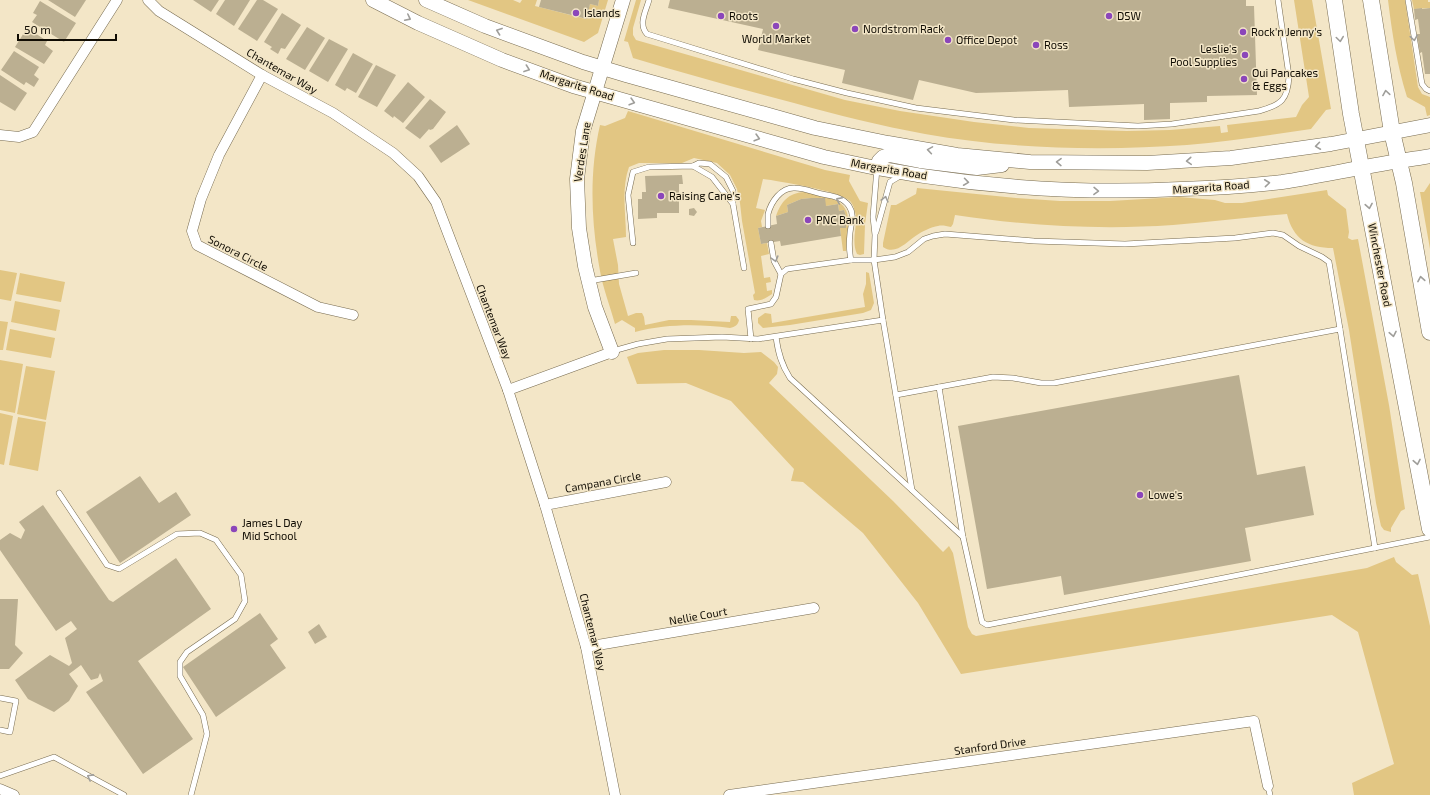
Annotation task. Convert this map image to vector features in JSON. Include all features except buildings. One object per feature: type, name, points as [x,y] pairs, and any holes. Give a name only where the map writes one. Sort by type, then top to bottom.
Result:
[{"type":"main road","name":"Margarita Road","points":[[373,0],[418,23],[508,62],[594,92],[817,155],[907,174],[986,185],[1081,191],[1121,191],[1229,187],[1281,182],[1399,160],[1430,156]]},
{"type":"main road","points":[[426,0],[485,26],[602,68],[814,128],[888,143],[957,154],[1030,162],[1147,163],[1231,158],[1331,144],[1430,125]]},
{"type":"main road","name":"Verdes Lane","points":[[612,352],[595,307],[588,281],[579,228],[577,179],[583,131],[623,0]]},
{"type":"main road","name":"Winchester Road","points":[[1334,0],[1351,114],[1430,529]]},
{"type":"main road","points":[[1371,0],[1392,132],[1404,183],[1430,332]]},
{"type":"main road","points":[[877,168],[879,161],[883,157],[889,155],[920,161],[977,168],[1030,162]]},
{"type":"street","points":[[0,135],[19,138],[33,132],[117,0]]},
{"type":"street","name":"Chantemar Way","points":[[148,0],[159,11],[262,75],[333,113],[393,153],[418,176],[436,202],[508,390],[545,505],[586,647],[615,795]]},
{"type":"street","name":"Sonora Circle","points":[[262,75],[219,155],[201,199],[192,231],[197,246],[318,307],[353,316]]},
{"type":"street","points":[[508,390],[612,352]]},
{"type":"street","name":"Campana Circle","points":[[545,505],[666,482]]},
{"type":"street","name":"Nellie Court","points":[[586,647],[814,608]]},
{"type":"street","name":"Stanford Drive","points":[[729,795],[1254,721],[1269,790]]},
{"type":"street","points":[[0,788],[14,795]]},
{"type":"lane","points":[[649,0],[642,24],[643,30],[647,34],[847,93],[916,108],[1000,118],[1076,124],[1138,126],[1172,124],[1259,111],[1271,108],[1280,103],[1286,96],[1289,88],[1289,76],[1278,0]]},
{"type":"lane","points":[[1408,0],[1422,84],[1430,91]]},
{"type":"lane","points":[[633,243],[628,195],[633,172],[649,167],[693,166],[699,163],[710,164],[726,177],[734,191],[733,204],[744,268]]},
{"type":"lane","points":[[693,166],[712,177],[733,204]]},
{"type":"lane","points":[[877,168],[873,217],[875,235],[874,260],[912,491]]},
{"type":"lane","points":[[875,235],[890,182],[897,177],[907,174]]},
{"type":"lane","points":[[768,226],[768,214],[773,203],[779,194],[785,190],[794,188],[840,198],[848,205],[853,219],[850,232],[849,251],[851,260]]},
{"type":"lane","points":[[751,339],[748,309],[771,304],[776,297],[781,274],[787,269],[851,260],[874,260],[895,257],[908,252],[924,239],[933,236],[945,234],[1034,241],[1125,244],[1235,238],[1273,233],[1283,235],[1299,246],[1329,262],[1375,548]]},
{"type":"lane","points":[[771,243],[774,261],[781,274]]},
{"type":"lane","points":[[588,281],[636,273]]},
{"type":"lane","points":[[612,352],[638,344],[667,339],[722,337],[758,340],[883,320]]},
{"type":"lane","points":[[896,395],[993,377],[1013,378],[1040,383],[1054,383],[1340,329]]},
{"type":"lane","points":[[776,337],[778,354],[783,367],[790,378],[963,537]]},
{"type":"lane","points":[[939,387],[963,537],[982,622],[986,626],[1430,537]]},
{"type":"lane","points":[[59,493],[107,565],[119,569],[177,534],[200,533],[216,540],[241,575],[245,601],[235,619],[187,652],[180,662],[180,676],[203,715],[207,734],[191,795]]},
{"type":"lane","points":[[0,698],[16,701],[10,732],[0,730]]},
{"type":"lane","points":[[0,776],[54,757],[124,795]]},
{"type":"shaded area","points":[[468,0],[513,0],[520,3],[522,0],[537,0],[535,6],[586,19],[590,4],[598,6],[599,0],[608,0],[598,33],[584,42]]},
{"type":"shaded area","points":[[636,0],[641,0],[633,28],[633,35],[636,40],[845,100],[900,111],[974,122],[1029,128],[1127,131],[1170,130],[1220,126],[1221,133],[1228,132],[1227,125],[1296,117],[1302,105],[1309,97],[1294,0],[1312,0],[1331,109],[1326,110],[1311,129],[1234,140],[1155,147],[1089,148],[1022,146],[925,134],[843,116],[633,58],[628,42],[624,41]]},
{"type":"shaded area","points":[[1388,0],[1405,0],[1418,87],[1422,94],[1430,97],[1430,115],[1427,116],[1425,107],[1407,97],[1395,49]]},
{"type":"shaded area","points":[[1412,0],[1428,0],[1428,2],[1430,2],[1430,8],[1414,9]]},
{"type":"shaded area","points":[[628,111],[825,170],[850,175],[849,181],[860,201],[868,203],[865,224],[864,254],[857,254],[855,248],[856,214],[850,201],[844,197],[822,190],[763,179],[756,208],[765,210],[761,221],[762,227],[758,228],[761,244],[767,243],[769,254],[761,256],[764,278],[770,277],[771,282],[766,283],[767,291],[772,290],[772,294],[761,300],[754,300],[753,295],[755,293],[740,203],[737,189],[730,175],[717,163],[694,158],[682,163],[639,163],[629,167],[625,184],[624,202],[626,237],[613,239],[618,265],[619,284],[628,316],[636,313],[642,313],[645,325],[669,320],[730,322],[731,316],[736,316],[739,320],[736,326],[730,328],[671,326],[635,332],[635,328],[622,320],[615,324],[603,284],[597,253],[592,198],[594,161],[600,125],[605,126],[625,118]]},
{"type":"shaded area","points":[[1430,183],[1430,249],[1420,192],[1424,192]]},
{"type":"shaded area","points":[[917,188],[1060,201],[1110,201],[1179,197],[1215,200],[1225,203],[1242,203],[1327,190],[1328,195],[1346,209],[1349,232],[1348,238],[1352,240],[1358,239],[1389,405],[1405,509],[1401,511],[1391,528],[1391,532],[1384,530],[1381,526],[1376,503],[1349,330],[1333,248],[1316,246],[1303,240],[1293,230],[1287,214],[1173,225],[1119,227],[1064,226],[1009,222],[955,215],[951,227],[941,226],[930,228],[897,249],[892,250],[883,247],[891,205],[896,205],[916,194]]},
{"type":"shaded area","points":[[804,192],[825,196],[843,206],[847,212],[848,219],[846,251],[843,251],[840,228],[846,227],[846,216],[844,210],[839,211],[838,204],[826,206],[811,198],[801,199],[787,205],[788,212],[776,216],[780,206],[789,196]]},
{"type":"shaded area","points":[[0,270],[17,273],[11,301],[0,299]]},
{"type":"shaded area","points":[[866,272],[869,273],[874,303],[871,310],[863,313],[790,325],[763,328],[758,323],[758,318],[765,313],[771,314],[772,323],[865,307],[863,294],[866,284]]},
{"type":"shaded area","points":[[20,273],[65,282],[61,302],[16,294]]},
{"type":"shaded area","points":[[15,301],[60,310],[56,331],[11,322]]},
{"type":"shaded area","points":[[0,321],[8,322],[3,350],[0,350]]},
{"type":"shaded area","points":[[10,329],[55,338],[51,358],[6,350]]},
{"type":"shaded area","points":[[664,350],[699,350],[744,353],[761,352],[774,362],[778,367],[777,374],[769,383],[893,501],[943,552],[949,546],[953,553],[968,627],[972,634],[976,636],[1367,568],[1394,557],[1396,562],[1412,575],[1418,574],[1430,626],[1430,795],[1354,795],[1352,783],[1394,764],[1358,632],[1332,615],[961,674],[918,603],[863,533],[803,482],[791,481],[794,469],[731,401],[686,383],[637,384],[627,357],[638,353]]},
{"type":"shaded area","points":[[0,360],[23,364],[15,413],[0,410]]},
{"type":"shaded area","points":[[26,366],[55,371],[46,420],[17,414]]},
{"type":"shaded area","points":[[0,413],[13,416],[4,465],[0,464]]},
{"type":"shaded area","points":[[18,417],[46,422],[38,471],[9,465]]},
{"type":"place","name":"Islands","points":[[576,13]]},
{"type":"place","name":"Roots","points":[[721,16]]},
{"type":"place","name":"DSW","points":[[1109,16]]},
{"type":"place","name":"World Market","points":[[776,26]]},
{"type":"place","name":"Nordstrom Rack","points":[[855,29]]},
{"type":"place","name":"Rock'n Jenny's","points":[[1243,32]]},
{"type":"place","name":"Office Depot","points":[[948,40]]},
{"type":"place","name":"Ross","points":[[1036,45]]},
{"type":"place","name":"Leslie's Pool Supplies","points":[[1245,55]]},
{"type":"place","name":"Oui Pancakes & Eggs","points":[[1244,79]]},
{"type":"place","name":"Raising Cane's","points":[[661,196]]},
{"type":"place","name":"PNC Bank","points":[[808,220]]},
{"type":"place","name":"Lowe's","points":[[1140,495]]},
{"type":"place","name":"James L Day Mid School","points":[[234,529]]}]
